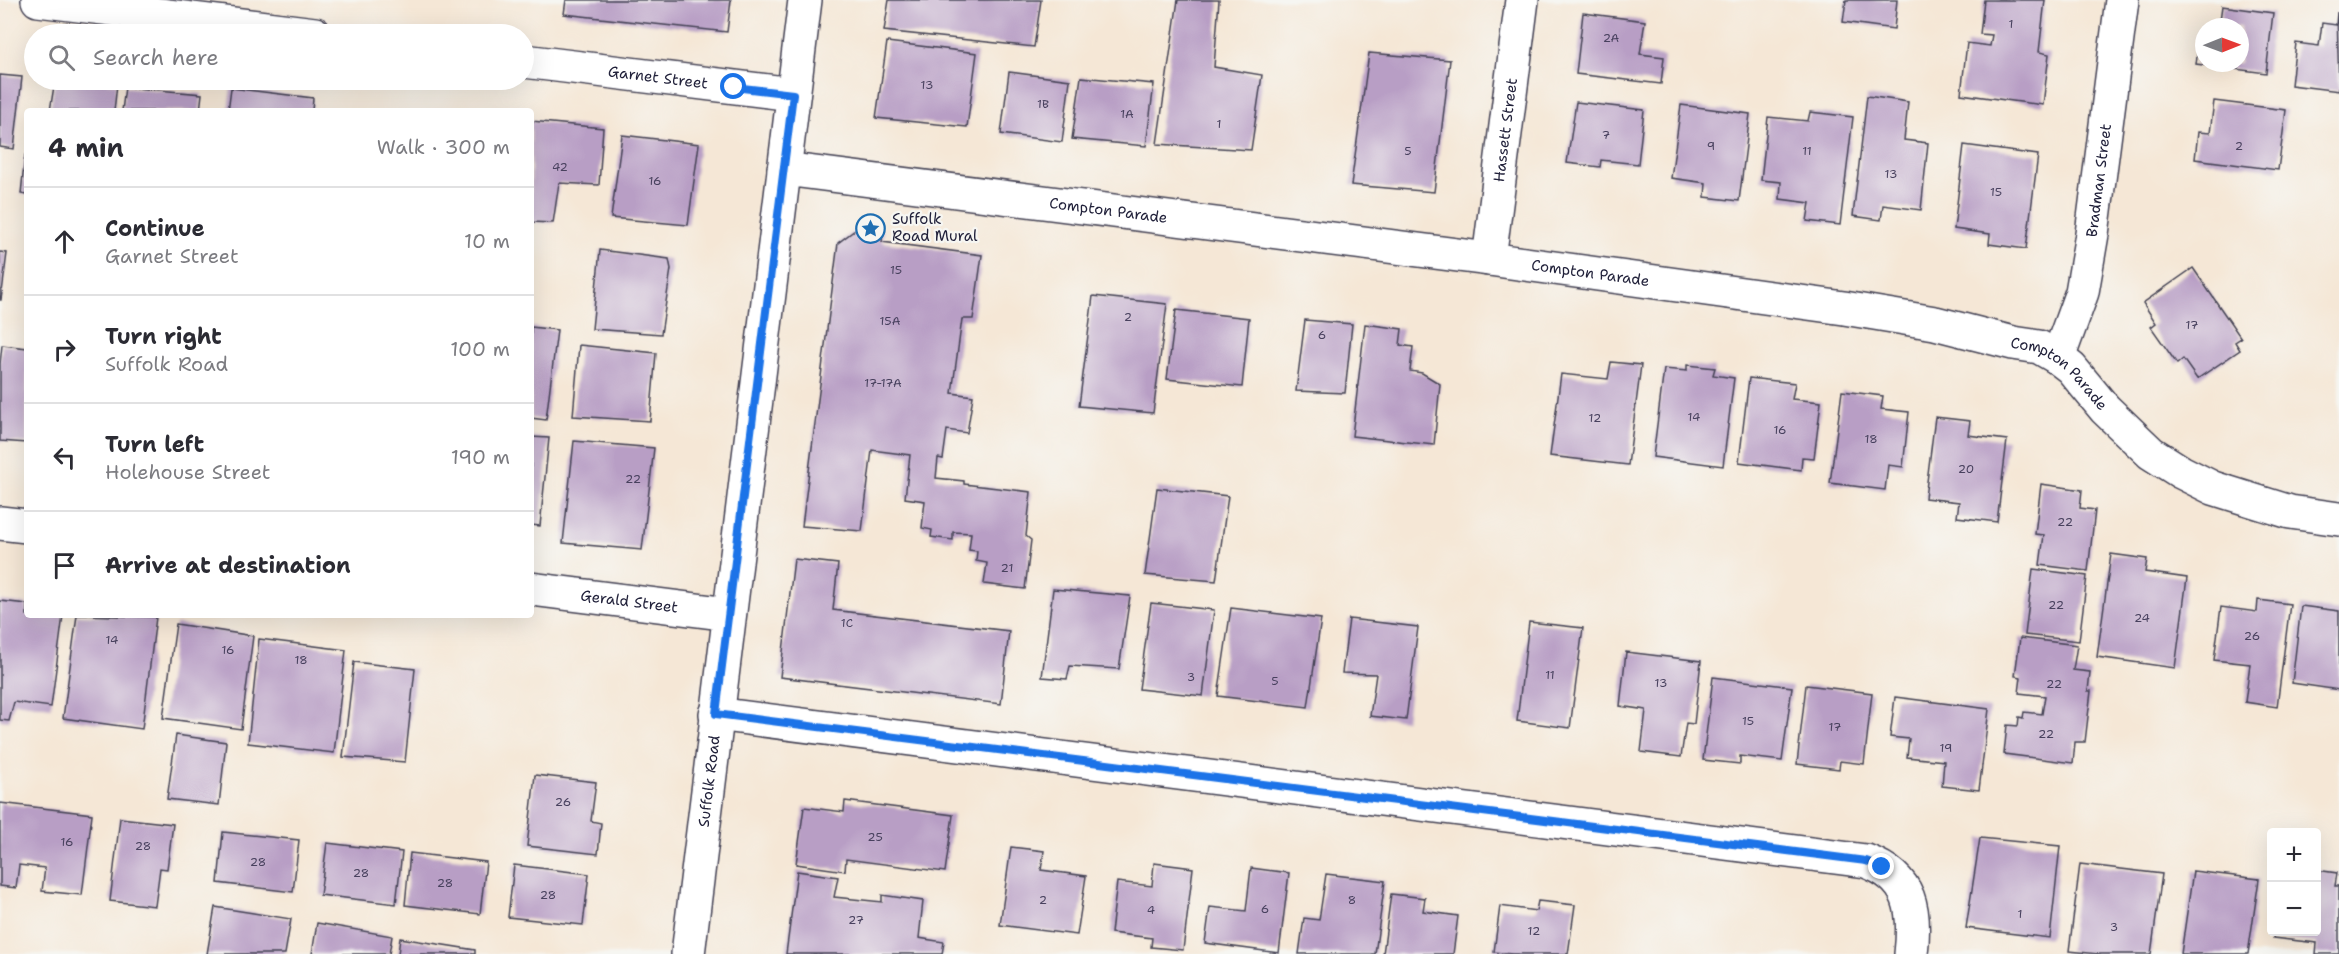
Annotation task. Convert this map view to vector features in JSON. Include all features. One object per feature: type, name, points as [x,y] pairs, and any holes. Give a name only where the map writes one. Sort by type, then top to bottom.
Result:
[{"type":"street","points":[[38,0],[234,24]]},
{"type":"street","name":"Suffolk Road","points":[[688,954],[805,0]]},
{"type":"street","name":"Hassett Street","points":[[1489,259],[1522,0]]},
{"type":"street","name":"Bradman Street","points":[[2058,358],[2072,325],[2084,280],[2094,223],[2122,0]]},
{"type":"street","name":"Garnet Street","points":[[534,62],[793,94]]},
{"type":"street","name":"Compton Parade","points":[[784,169],[1489,259],[1901,316],[2039,347],[2071,368],[2126,430],[2151,453],[2181,472],[2213,488],[2250,501],[2290,512],[2339,519]]},
{"type":"street","points":[[0,523],[24,526]]},
{"type":"street","name":"Gerald Street","points":[[534,589],[729,614]]},
{"type":"street","points":[[716,714],[1866,861],[1882,867],[1896,878],[1905,890],[1913,920],[1911,954]]},
{"type":"building","points":[[566,0],[731,0],[727,32],[564,14]]},
{"type":"building","points":[[889,0],[1041,0],[1034,47],[884,31]]},
{"type":"building","points":[[1178,0],[1219,0],[1214,67],[1262,75],[1251,150],[1157,144]]},
{"type":"building","points":[[1846,0],[1897,0],[1894,29],[1843,22]]},
{"type":"building","points":[[1984,0],[2045,0],[2039,52],[2049,54],[2043,105],[1961,94],[1967,43],[1990,46],[1992,35],[1980,34]]},
{"type":"building","points":[[2222,6],[2273,13],[2266,73],[2249,71],[2249,18],[2220,18]]},
{"type":"building","points":[[2337,12],[2339,91],[2291,85],[2296,43],[2319,46],[2322,23],[2336,25]]},
{"type":"building","points":[[1583,13],[1645,21],[1640,54],[1664,57],[1661,84],[1576,74]]},
{"type":"building","points":[[887,42],[977,53],[967,127],[876,118]]},
{"type":"building","points":[[1369,53],[1450,60],[1434,192],[1351,185]]},
{"type":"building","points":[[1009,72],[1070,80],[1062,142],[1001,134]]},
{"type":"building","points":[[0,75],[22,77],[14,149],[0,147]]},
{"type":"building","points":[[1081,77],[1154,84],[1146,146],[1072,139]]},
{"type":"building","points":[[53,90],[116,90],[114,108],[50,108]]},
{"type":"building","points":[[125,90],[202,94],[200,108],[122,108]]},
{"type":"building","points":[[231,90],[313,98],[312,108],[228,108]]},
{"type":"building","points":[[1867,96],[1908,102],[1904,140],[1928,143],[1921,210],[1883,205],[1881,220],[1853,216]]},
{"type":"building","points":[[2214,101],[2286,110],[2278,170],[2195,159],[2198,132],[2210,133]]},
{"type":"building","points":[[1576,102],[1644,110],[1638,164],[1601,160],[1600,167],[1567,163]]},
{"type":"building","points":[[1681,105],[1750,114],[1739,201],[1705,197],[1706,183],[1671,178]]},
{"type":"building","points":[[1810,112],[1853,117],[1840,225],[1807,221],[1810,203],[1780,199],[1781,182],[1761,180],[1768,117],[1808,121]]},
{"type":"building","points":[[534,121],[603,128],[599,185],[559,183],[553,223],[534,222]]},
{"type":"building","points":[[622,135],[699,144],[688,225],[611,218]]},
{"type":"building","points":[[1964,145],[2038,155],[2026,249],[1989,244],[1990,234],[1954,229]]},
{"type":"building","points":[[24,165],[24,194],[21,194]]},
{"type":"building","points":[[859,227],[883,230],[882,242],[982,255],[973,319],[962,319],[952,393],[973,396],[967,433],[947,430],[943,459],[938,458],[936,478],[964,481],[964,484],[1031,492],[1026,536],[1031,540],[1025,589],[984,584],[987,563],[976,561],[977,551],[969,550],[971,533],[953,532],[953,540],[931,537],[932,530],[922,528],[925,501],[905,498],[910,455],[872,450],[862,531],[802,526],[838,243]]},
{"type":"building","points":[[600,250],[669,259],[671,269],[661,334],[592,329]]},
{"type":"building","points":[[0,252],[7,253],[1,300],[0,300]]},
{"type":"building","points":[[2193,268],[2241,338],[2235,342],[2240,350],[2197,379],[2183,359],[2177,364],[2151,327],[2156,323],[2143,303]]},
{"type":"building","points":[[1093,296],[1167,304],[1153,413],[1079,406]]},
{"type":"building","points":[[1176,310],[1249,318],[1242,387],[1167,379]]},
{"type":"building","points":[[1305,320],[1352,324],[1345,393],[1296,391]]},
{"type":"building","points":[[1365,324],[1402,329],[1400,345],[1413,347],[1410,371],[1422,373],[1440,384],[1434,445],[1352,436]]},
{"type":"building","points":[[534,327],[557,330],[546,420],[534,418]]},
{"type":"building","points":[[2,345],[24,348],[24,443],[0,441]]},
{"type":"building","points":[[579,345],[656,353],[650,421],[573,416]]},
{"type":"building","points":[[1611,362],[1641,365],[1628,465],[1550,456],[1561,374],[1608,379]]},
{"type":"building","points":[[1687,365],[1715,368],[1713,375],[1734,378],[1723,466],[1653,457],[1664,369],[1687,371]]},
{"type":"building","points":[[1749,378],[1795,383],[1792,399],[1821,402],[1814,458],[1802,457],[1801,470],[1739,462]]},
{"type":"building","points":[[1842,391],[1883,396],[1881,409],[1909,412],[1903,467],[1888,465],[1885,490],[1830,483]]},
{"type":"building","points":[[1935,417],[1970,421],[1968,435],[2007,440],[1997,522],[1957,517],[1959,502],[1925,498]]},
{"type":"building","points":[[534,437],[549,438],[540,526],[534,525]]},
{"type":"building","points":[[574,441],[654,448],[642,550],[563,543]]},
{"type":"building","points":[[2041,484],[2082,490],[2080,508],[2095,510],[2088,571],[2040,565],[2044,535],[2035,534]]},
{"type":"building","points":[[1157,488],[1228,496],[1216,581],[1145,575]]},
{"type":"building","points":[[2111,554],[2147,559],[2145,572],[2187,578],[2175,668],[2097,657]]},
{"type":"building","points":[[794,559],[838,564],[833,610],[1009,631],[1001,704],[780,677]]},
{"type":"building","points":[[2033,569],[2087,576],[2079,641],[2025,635]]},
{"type":"building","points":[[1053,589],[1130,596],[1119,669],[1070,666],[1067,679],[1042,677]]},
{"type":"building","points":[[2258,600],[2290,604],[2277,707],[2245,702],[2250,664],[2214,660],[2221,607],[2257,612]]},
{"type":"building","points":[[0,601],[24,604],[24,618],[63,618],[51,707],[14,702],[9,721],[0,720]]},
{"type":"building","points":[[1151,603],[1214,610],[1203,696],[1139,689]]},
{"type":"building","points":[[2301,606],[2339,611],[2339,690],[2292,683]]},
{"type":"building","points":[[1231,608],[1321,619],[1308,707],[1218,696]]},
{"type":"building","points":[[77,618],[156,618],[142,729],[63,718]]},
{"type":"building","points":[[1349,619],[1418,627],[1406,720],[1370,716],[1376,674],[1342,673]]},
{"type":"building","points":[[1529,622],[1583,628],[1570,728],[1517,721]]},
{"type":"building","points":[[176,624],[253,636],[241,729],[163,718]]},
{"type":"building","points":[[2020,638],[2077,645],[2073,670],[2090,672],[2088,691],[2091,691],[2085,742],[2075,742],[2073,763],[2004,754],[2007,725],[2018,726],[2019,717],[2023,718],[2024,712],[2042,714],[2045,696],[2019,693],[2021,677],[2015,676]]},
{"type":"building","points":[[259,639],[346,650],[334,753],[248,743]]},
{"type":"building","points":[[1626,652],[1701,661],[1694,724],[1686,723],[1681,757],[1641,752],[1646,710],[1620,706]]},
{"type":"building","points":[[354,662],[415,669],[405,762],[343,757]]},
{"type":"building","points":[[1713,677],[1792,687],[1782,761],[1740,756],[1740,764],[1703,760]]},
{"type":"building","points":[[1806,685],[1872,693],[1864,764],[1840,761],[1839,769],[1797,764]]},
{"type":"building","points":[[1895,697],[1989,709],[1979,790],[1942,786],[1944,761],[1907,757],[1909,739],[1890,737]]},
{"type":"building","points":[[176,735],[226,742],[219,805],[167,799]]},
{"type":"building","points":[[535,775],[596,782],[591,821],[601,823],[598,854],[527,846]]},
{"type":"building","points":[[845,801],[953,815],[945,872],[846,859],[845,871],[796,864],[804,807],[844,812]]},
{"type":"building","points":[[0,803],[92,814],[82,895],[42,891],[45,868],[19,865],[16,888],[0,886]]},
{"type":"building","points":[[120,818],[173,824],[167,869],[160,868],[155,906],[110,901]]},
{"type":"building","points":[[223,832],[299,840],[293,892],[218,883]]},
{"type":"building","points":[[1980,838],[2060,846],[2050,938],[1966,928]]},
{"type":"building","points":[[327,843],[402,852],[396,904],[320,895]]},
{"type":"building","points":[[1011,847],[1044,851],[1041,870],[1086,876],[1077,935],[1000,925]]},
{"type":"building","points":[[410,853],[486,862],[480,914],[405,905]]},
{"type":"building","points":[[1154,863],[1193,868],[1183,950],[1151,947],[1152,938],[1111,933],[1117,882],[1152,886]]},
{"type":"building","points":[[2080,864],[2162,874],[2151,954],[2099,954],[2069,951]]},
{"type":"building","points":[[514,865],[589,874],[583,925],[508,917]]},
{"type":"building","points":[[1251,868],[1289,873],[1279,953],[1205,943],[1210,907],[1246,911]]},
{"type":"building","points":[[797,871],[838,877],[834,897],[882,902],[882,895],[923,901],[919,938],[944,942],[942,954],[786,954]]},
{"type":"building","points":[[2193,871],[2259,879],[2248,954],[2181,954]]},
{"type":"building","points":[[2321,871],[2337,873],[2335,886],[2339,886],[2339,954],[2316,954],[2317,943],[2273,938],[2273,936],[2321,936]]},
{"type":"building","points":[[1326,874],[1385,881],[1375,954],[1299,954],[1304,918],[1319,920]]},
{"type":"building","points":[[1391,894],[1425,898],[1423,911],[1458,916],[1453,954],[1383,954]]},
{"type":"building","points":[[1538,901],[1575,905],[1568,954],[1494,952],[1500,906],[1536,911]]},
{"type":"building","points":[[215,907],[291,919],[285,954],[207,954]]},
{"type":"building","points":[[317,923],[392,936],[389,954],[312,954]]},
{"type":"building","points":[[400,938],[475,950],[475,954],[398,954]]},
{"type":"place","name":"Suffolk Road Mural","points":[[871,228]]},
{"type":"route","points":[[734,87],[793,94],[716,714],[1866,861],[1882,867]]}]
